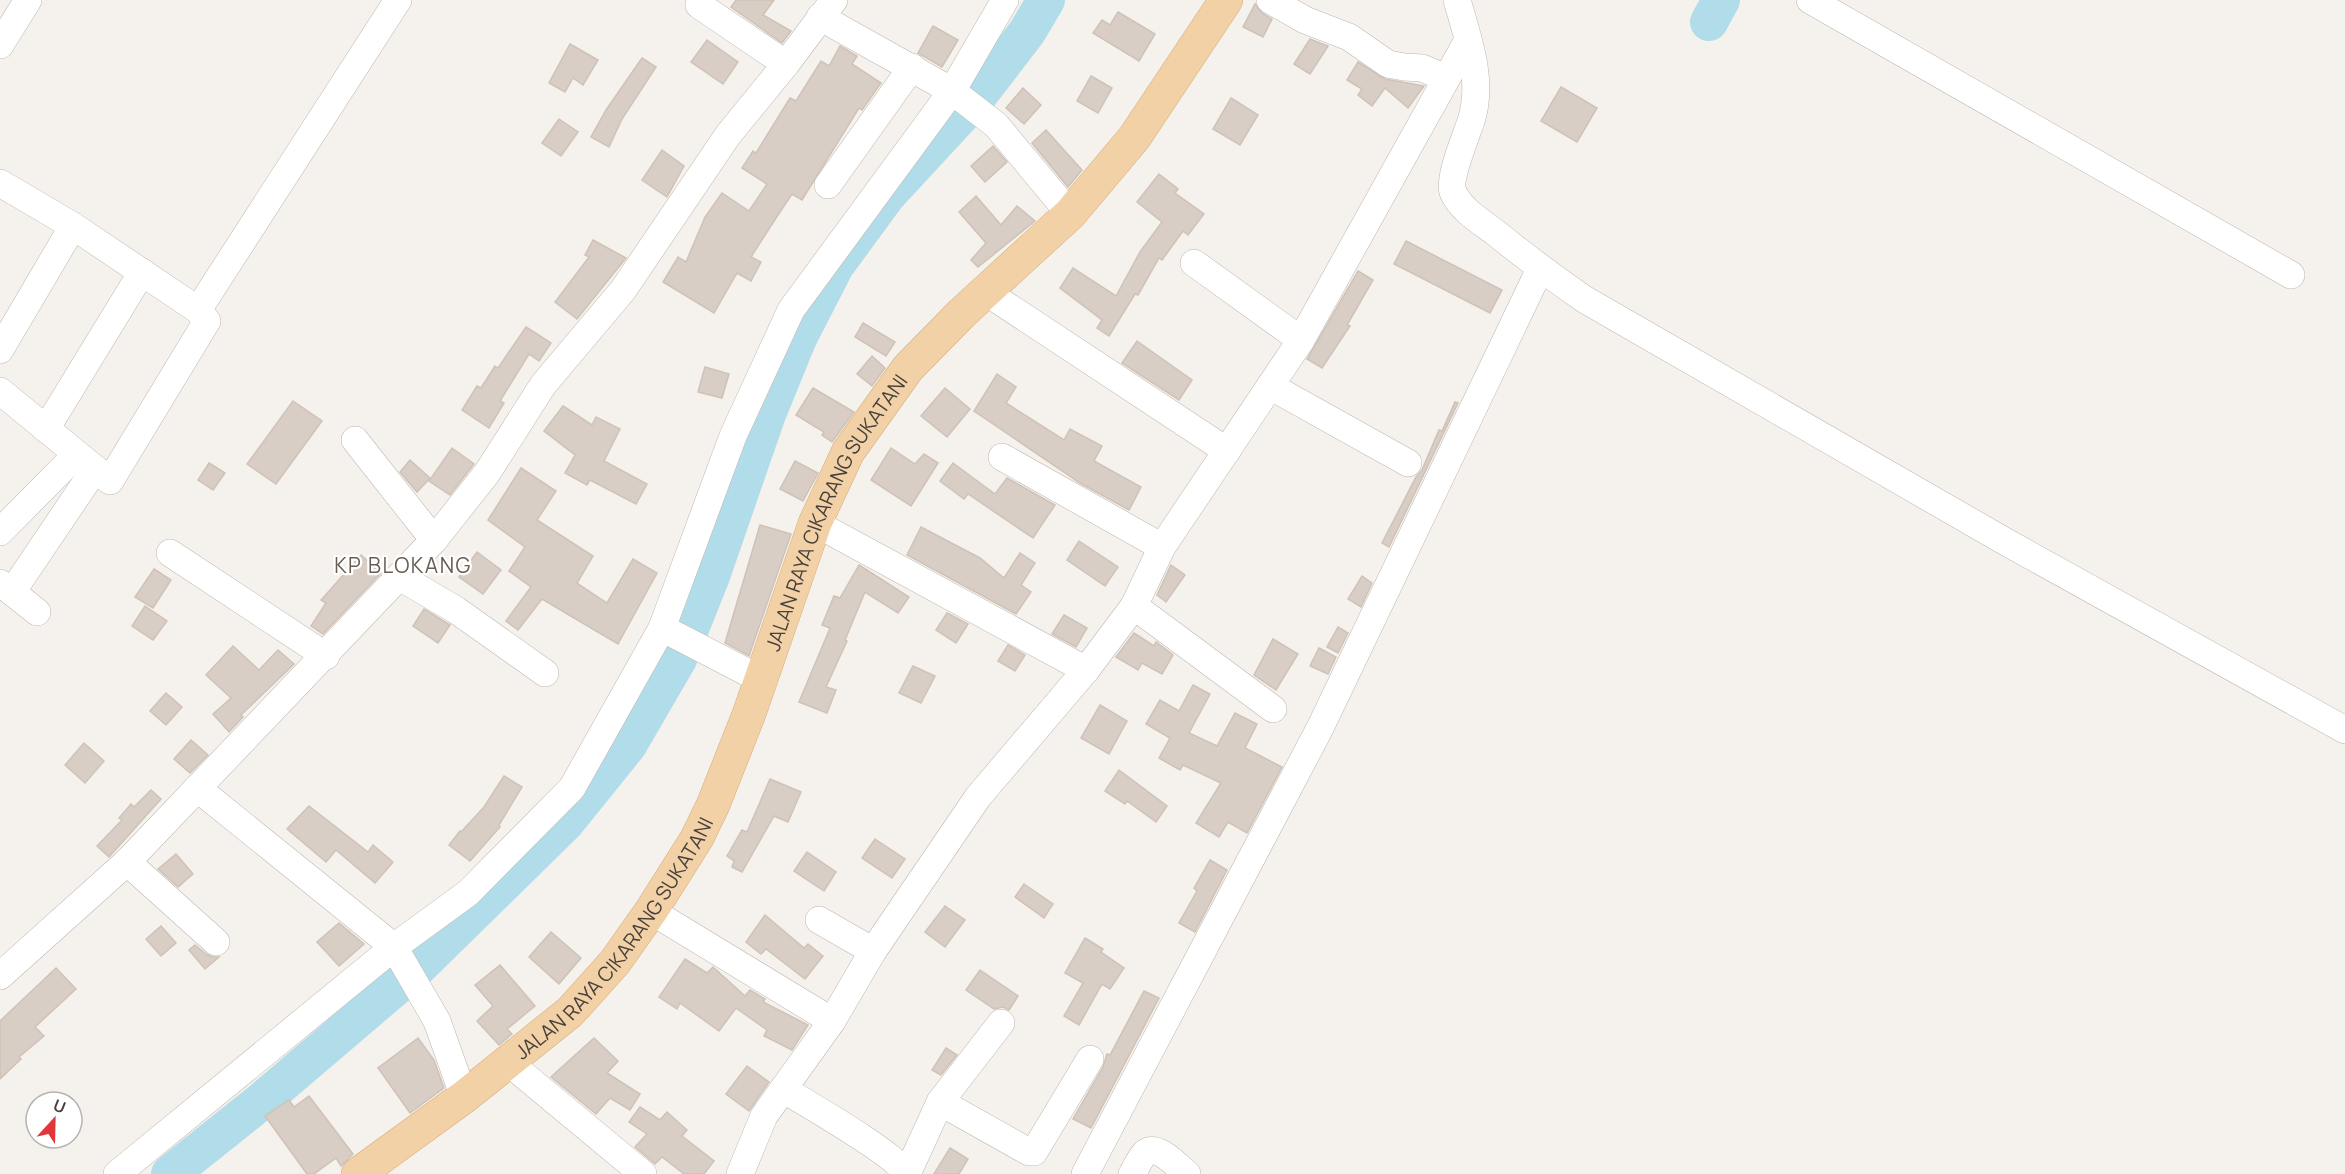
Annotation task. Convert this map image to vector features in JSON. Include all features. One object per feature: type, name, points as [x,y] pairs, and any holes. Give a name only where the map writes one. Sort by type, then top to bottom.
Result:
[{"type":"main road","name":"JALAN RAYA CIKARANG SUKATANI","points":[[358,1174],[464,1097],[570,1012],[615,962],[651,911],[697,838],[713,805],[749,714],[815,524],[848,452],[908,368],[1070,214],[1134,138],[1226,0]]},
{"type":"street","points":[[0,45],[28,0]]},
{"type":"street","points":[[198,310],[398,0]]},
{"type":"street","points":[[117,1174],[399,955],[468,892],[572,788],[666,631],[733,436],[791,310],[955,94],[1005,0]]},
{"type":"street","points":[[1270,0],[1305,20],[1349,38],[1388,64],[1404,68],[1422,68],[1446,78]]},
{"type":"street","points":[[1457,0],[1476,74],[1477,96],[1472,119],[1457,162],[1452,189],[1462,207],[1584,299],[1996,536],[2345,730]]},
{"type":"street","points":[[1810,0],[2291,275]]},
{"type":"street","points":[[699,6],[786,64]]},
{"type":"street","points":[[0,976],[99,884],[128,862],[434,540],[487,473],[543,385],[623,290],[728,135],[786,64],[824,6],[955,94],[996,125],[1070,214]]},
{"type":"street","points":[[740,1174],[764,1116],[832,1021],[873,951],[978,797],[1086,670],[1134,606],[1162,547],[1301,340],[1468,40]]},
{"type":"street","points":[[828,185],[912,67]]},
{"type":"street","points":[[0,391],[110,481],[207,321],[198,310],[73,226],[3,191]]},
{"type":"street","points":[[0,350],[73,226]]},
{"type":"street","points":[[1194,263],[1301,340]]},
{"type":"street","points":[[1085,1174],[1320,728],[1544,271]]},
{"type":"street","points":[[46,429],[142,272]]},
{"type":"street","points":[[986,292],[1227,451]]},
{"type":"street","points":[[1270,386],[1408,462]]},
{"type":"street","points":[[356,441],[434,540]]},
{"type":"street","points":[[1002,457],[1162,547]]},
{"type":"street","points":[[0,532],[85,462]]},
{"type":"street","points":[[37,612],[6,588],[85,462]]},
{"type":"street","points":[[815,524],[1086,670]]},
{"type":"street","points":[[170,553],[326,656]]},
{"type":"street","points":[[400,577],[456,610],[545,673]]},
{"type":"street","points":[[1134,606],[1273,709]]},
{"type":"street","points":[[666,631],[760,679]]},
{"type":"street","points":[[197,788],[399,955],[438,1021],[464,1097]]},
{"type":"street","points":[[128,862],[216,942]]},
{"type":"street","points":[[651,911],[832,1021]]},
{"type":"street","points":[[819,920],[873,951]]},
{"type":"street","points":[[906,1174],[940,1102],[1001,1023]]},
{"type":"street","points":[[940,1102],[1029,1152],[1034,1152],[1090,1059]]},
{"type":"street","points":[[508,1062],[643,1174]]},
{"type":"street","points":[[783,1089],[887,1155],[906,1174]]},
{"type":"street","points":[[1132,1174],[1145,1153],[1151,1150],[1160,1152],[1187,1174]]},
{"type":"building","points":[[736,0],[774,0],[763,15],[791,31],[782,43],[731,7]]},
{"type":"building","points":[[1255,4],[1262,13],[1272,19],[1263,37],[1243,27]]},
{"type":"building","points":[[1118,12],[1155,34],[1139,61],[1093,33],[1102,20],[1110,25]]},
{"type":"building","points":[[933,26],[958,40],[942,67],[918,53]]},
{"type":"building","points":[[1310,39],[1328,46],[1310,74],[1294,64]]},
{"type":"building","points":[[707,40],[738,62],[723,84],[691,62]]},
{"type":"building","points":[[570,44],[598,60],[583,85],[573,78],[565,92],[549,83]]},
{"type":"building","points":[[840,46],[857,56],[852,64],[881,83],[862,110],[859,108],[802,200],[792,194],[776,218],[751,257],[761,262],[751,281],[737,273],[714,313],[663,282],[678,257],[686,262],[705,217],[722,193],[749,211],[767,184],[742,168],[753,151],[756,153],[790,98],[796,101],[821,61],[829,66]]},
{"type":"building","points":[[642,58],[656,67],[622,119],[609,147],[591,137],[606,110]]},
{"type":"building","points":[[1358,62],[1385,79],[1424,86],[1408,108],[1385,88],[1372,106],[1358,95],[1362,89],[1347,80]]},
{"type":"building","points":[[1091,76],[1112,88],[1098,113],[1077,101]]},
{"type":"building","points":[[1561,87],[1597,108],[1577,142],[1541,121]]},
{"type":"building","points":[[1023,88],[1041,105],[1024,124],[1006,108]]},
{"type":"building","points":[[1231,98],[1258,115],[1240,145],[1213,129]]},
{"type":"building","points":[[559,119],[578,132],[561,156],[542,143]]},
{"type":"building","points":[[1046,130],[1082,170],[1068,187],[1032,143]]},
{"type":"building","points":[[993,146],[1007,162],[985,182],[971,166]]},
{"type":"building","points":[[662,150],[684,166],[667,197],[642,180]]},
{"type":"building","points":[[1159,174],[1178,189],[1175,193],[1204,214],[1188,235],[1183,231],[1162,260],[1159,258],[1138,295],[1135,294],[1109,336],[1097,328],[1102,320],[1060,288],[1073,268],[1116,296],[1140,252],[1162,222],[1137,202]]},
{"type":"building","points":[[976,196],[1001,225],[1017,206],[1035,221],[978,267],[971,260],[986,243],[959,212]]},
{"type":"building","points":[[593,240],[626,258],[577,319],[555,302],[589,257],[585,255]]},
{"type":"building","points":[[1406,241],[1502,290],[1490,313],[1394,264]]},
{"type":"building","points":[[1358,271],[1373,280],[1347,325],[1350,326],[1322,368],[1307,359]]},
{"type":"building","points":[[863,323],[895,342],[886,356],[855,337]]},
{"type":"building","points":[[526,327],[551,343],[539,361],[529,354],[500,401],[504,403],[489,428],[462,410],[477,386],[481,388],[495,366],[498,368]]},
{"type":"building","points":[[1137,341],[1192,380],[1179,400],[1122,363]]},
{"type":"building","points":[[872,356],[885,368],[872,386],[857,374]]},
{"type":"building","points":[[705,367],[729,374],[722,398],[698,392]]},
{"type":"building","points":[[997,374],[1016,387],[1006,403],[1064,440],[1070,429],[1102,446],[1094,461],[1141,487],[1129,510],[1080,483],[974,411]]},
{"type":"building","points":[[813,388],[854,412],[832,442],[822,435],[824,432],[796,415]]},
{"type":"building","points":[[945,388],[970,409],[947,437],[921,416]]},
{"type":"building","points":[[293,401],[322,421],[276,484],[247,464]]},
{"type":"building","points":[[1455,402],[1458,403],[1389,547],[1382,543],[1416,477],[1422,470],[1439,430],[1442,431]]},
{"type":"building","points":[[563,406],[592,425],[596,417],[620,429],[604,461],[647,484],[636,504],[590,480],[587,485],[565,473],[575,455],[544,431]]},
{"type":"building","points":[[452,448],[474,464],[450,495],[429,481]]},
{"type":"building","points":[[891,448],[915,464],[924,454],[938,463],[911,506],[871,480]]},
{"type":"building","points":[[410,460],[430,478],[417,492],[400,472]]},
{"type":"building","points":[[795,461],[818,473],[803,501],[780,489]]},
{"type":"building","points":[[209,463],[225,473],[213,490],[198,480]]},
{"type":"building","points":[[953,463],[995,494],[1007,478],[1055,505],[1033,538],[968,494],[964,499],[940,481]]},
{"type":"building","points":[[521,468],[556,491],[537,520],[593,556],[577,583],[607,603],[633,559],[657,573],[618,644],[542,599],[518,630],[506,621],[531,587],[509,571],[525,547],[488,520]]},
{"type":"building","points":[[760,525],[791,534],[749,656],[725,643]]},
{"type":"building","points":[[921,527],[980,558],[1004,578],[1020,553],[1035,563],[1021,585],[1031,592],[1016,614],[907,555]]},
{"type":"building","points":[[1079,541],[1118,567],[1105,586],[1067,560]]},
{"type":"building","points":[[477,552],[501,570],[483,594],[459,577]]},
{"type":"building","points":[[361,555],[381,573],[323,634],[311,626],[326,603],[321,600]]},
{"type":"building","points":[[859,565],[909,597],[898,613],[865,592],[845,640],[847,641],[826,687],[836,690],[827,713],[799,702],[830,628],[822,625],[834,596],[840,598]]},
{"type":"building","points":[[1171,565],[1185,575],[1166,602],[1157,595]]},
{"type":"building","points":[[154,569],[171,580],[153,608],[135,597]]},
{"type":"building","points":[[1362,576],[1372,583],[1361,607],[1348,599]]},
{"type":"building","points":[[145,606],[167,621],[153,640],[132,626]]},
{"type":"building","points":[[424,609],[450,625],[438,643],[413,626]]},
{"type":"building","points":[[947,613],[968,624],[956,643],[936,630]]},
{"type":"building","points":[[1064,615],[1087,628],[1076,647],[1052,634]]},
{"type":"building","points":[[1338,627],[1348,633],[1338,653],[1327,647]]},
{"type":"building","points":[[1134,633],[1154,646],[1156,642],[1173,655],[1162,674],[1142,663],[1138,670],[1116,657]]},
{"type":"building","points":[[1273,639],[1298,654],[1276,690],[1254,675]]},
{"type":"building","points":[[1008,645],[1025,655],[1015,671],[998,661]]},
{"type":"building","points":[[233,646],[259,670],[278,650],[294,664],[241,715],[243,717],[229,732],[213,714],[231,698],[206,675]]},
{"type":"building","points":[[1319,648],[1336,657],[1328,674],[1310,666]]},
{"type":"building","points":[[913,666],[935,676],[921,703],[899,693]]},
{"type":"building","points":[[1193,685],[1210,694],[1189,733],[1217,746],[1235,713],[1257,724],[1245,748],[1282,767],[1247,833],[1228,822],[1219,837],[1196,823],[1221,783],[1183,765],[1180,770],[1159,758],[1170,738],[1146,724],[1160,700],[1179,711]]},
{"type":"building","points":[[166,693],[182,707],[166,725],[150,711]]},
{"type":"building","points":[[1100,705],[1127,721],[1109,754],[1081,738]]},
{"type":"building","points":[[191,740],[208,755],[190,773],[174,759]]},
{"type":"building","points":[[84,743],[104,761],[85,783],[65,765]]},
{"type":"building","points":[[1119,770],[1167,806],[1156,822],[1127,801],[1125,804],[1105,791]]},
{"type":"building","points":[[504,776],[522,787],[499,825],[500,827],[470,861],[449,845],[484,807]]},
{"type":"building","points":[[770,779],[801,792],[788,822],[774,816],[742,872],[732,867],[734,861],[727,856],[742,830],[747,832]]},
{"type":"building","points":[[151,790],[161,799],[109,857],[97,846],[122,820],[119,818],[131,804],[134,807]]},
{"type":"building","points":[[309,806],[368,852],[373,845],[393,862],[375,883],[336,850],[326,862],[287,829]]},
{"type":"building","points":[[875,839],[905,859],[892,878],[862,858]]},
{"type":"building","points":[[807,852],[836,872],[824,891],[794,871]]},
{"type":"building","points":[[176,854],[193,874],[178,887],[158,869]]},
{"type":"building","points":[[1210,860],[1227,870],[1195,932],[1179,923],[1197,891],[1194,888]]},
{"type":"building","points":[[1024,884],[1053,904],[1044,918],[1015,897]]},
{"type":"building","points":[[945,906],[965,920],[945,947],[925,932]]},
{"type":"building","points":[[765,915],[804,948],[808,944],[823,956],[805,979],[766,949],[761,954],[746,942]]},
{"type":"building","points":[[339,923],[364,944],[339,966],[317,942]]},
{"type":"building","points":[[161,926],[176,943],[161,956],[146,939]]},
{"type":"building","points":[[551,932],[581,958],[559,984],[529,957]]},
{"type":"building","points":[[1085,938],[1103,949],[1101,952],[1124,968],[1110,989],[1102,984],[1079,1025],[1064,1016],[1083,983],[1065,973]]},
{"type":"building","points":[[195,945],[212,957],[219,957],[205,969],[189,950]]},
{"type":"building","points":[[685,959],[707,973],[713,967],[745,996],[750,990],[765,999],[763,1002],[808,1025],[792,1050],[764,1036],[767,1030],[736,1008],[719,1031],[680,1003],[677,1009],[659,997]]},
{"type":"building","points":[[500,965],[535,1006],[507,1029],[512,1034],[499,1045],[477,1021],[493,1006],[475,985]]},
{"type":"building","points":[[56,968],[76,989],[35,1027],[44,1036],[19,1057],[21,1059],[0,1079],[0,1021]]},
{"type":"building","points":[[980,970],[1018,996],[1009,1010],[1003,1007],[994,1009],[966,990]]},
{"type":"building","points":[[1144,991],[1159,998],[1091,1128],[1073,1119]]},
{"type":"building","points":[[418,1038],[434,1060],[444,1088],[410,1113],[378,1068]]},
{"type":"building","points":[[594,1038],[618,1061],[607,1073],[640,1094],[630,1110],[610,1098],[596,1114],[551,1077]]},
{"type":"building","points":[[946,1048],[957,1055],[941,1075],[932,1070]]},
{"type":"building","points":[[747,1066],[769,1082],[749,1111],[726,1094]]},
{"type":"building","points":[[309,1096],[353,1154],[341,1166],[336,1158],[314,1174],[307,1174],[265,1116],[289,1100],[294,1107]]},
{"type":"building","points":[[640,1107],[660,1120],[667,1112],[687,1130],[682,1136],[714,1161],[704,1174],[684,1174],[662,1157],[655,1164],[635,1147],[647,1134],[629,1122]]},
{"type":"building","points":[[950,1148],[968,1159],[959,1174],[934,1174]]},
{"type":"waterway","points":[[170,1174],[264,1099],[413,972],[565,823],[628,745],[678,659],[711,576],[767,414],[798,338],[835,266],[887,195],[974,101],[1027,32],[1046,0]]},
{"type":"waterway","points":[[1709,22],[1721,0]]},
{"type":"district","name":"KP BLOKANG","points":[[403,565]]}]
